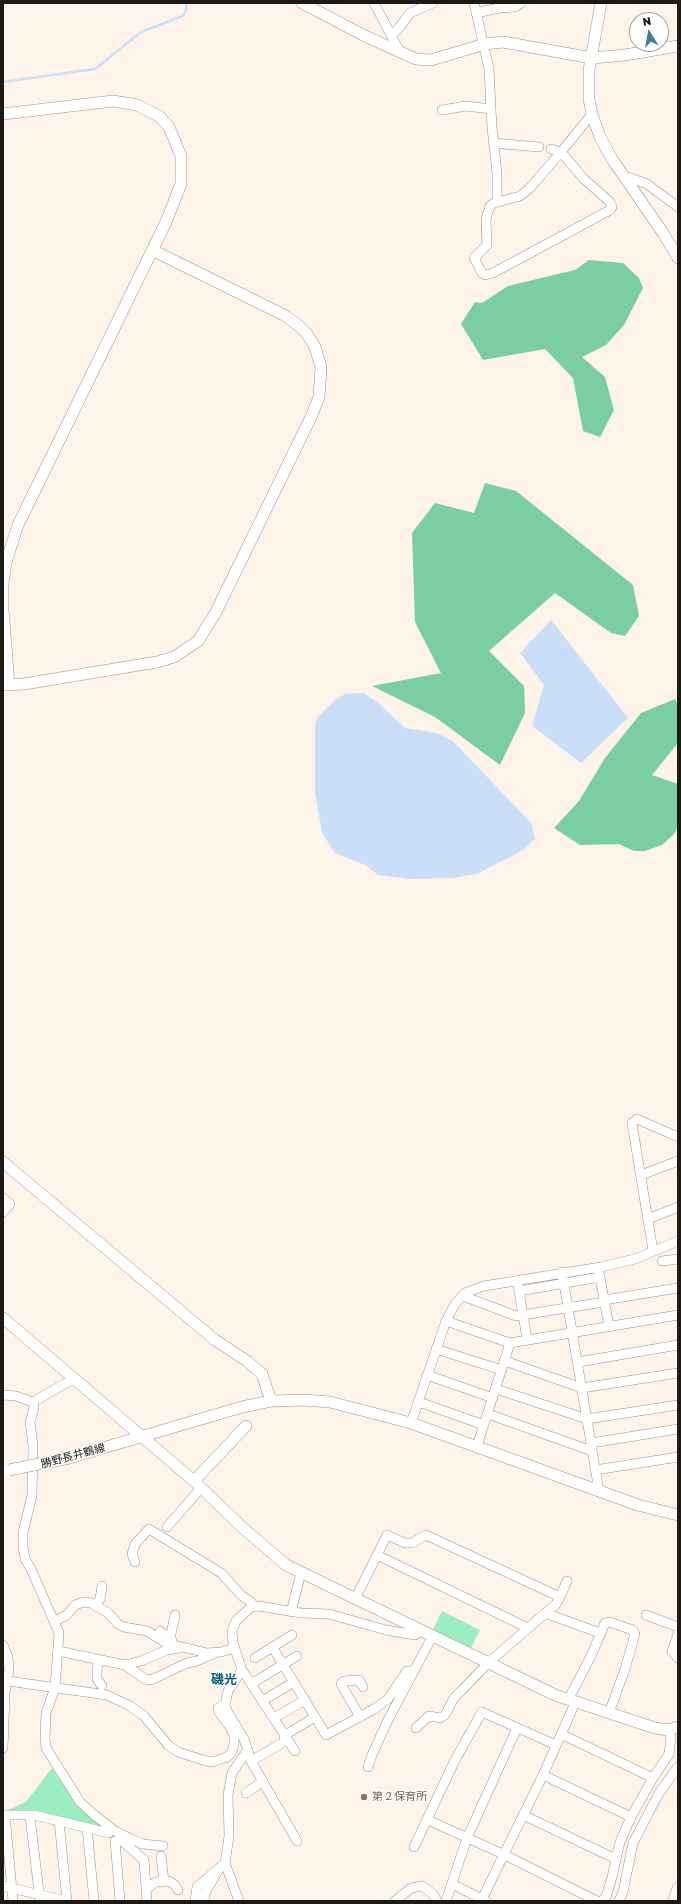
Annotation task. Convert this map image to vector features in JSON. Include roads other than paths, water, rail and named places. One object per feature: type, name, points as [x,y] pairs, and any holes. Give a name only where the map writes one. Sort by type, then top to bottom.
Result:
[{"type":"street","points":[[302,3],[365,36],[416,59],[431,60],[485,44],[512,43],[592,58],[625,55],[678,46]]},
{"type":"street","points":[[374,3],[400,52]]},
{"type":"street","points":[[391,35],[399,28],[410,13],[421,5],[433,3]]},
{"type":"street","points":[[474,3],[485,44],[489,69],[493,143],[497,173],[497,202]]},
{"type":"street","points":[[476,13],[499,8],[515,7],[521,3]]},
{"type":"street","points":[[601,3],[589,70],[588,85],[592,114],[600,137],[612,159],[625,176],[678,258]]},
{"type":"street","points":[[3,114],[113,101],[137,105],[160,117],[169,127],[181,156],[181,184],[152,250],[18,525],[11,544],[6,562],[3,583],[6,685],[24,684],[157,662],[174,656],[198,641],[216,612],[319,397],[321,367],[315,347],[307,334],[299,326],[284,315],[265,305],[152,250]]},
{"type":"street","points":[[442,110],[466,106],[491,109]]},
{"type":"street","points":[[551,150],[561,152],[584,179],[610,202],[612,207],[608,212],[493,273],[485,275],[482,273],[474,258],[487,245],[488,209],[497,202],[520,196],[530,188],[561,152],[592,114]]},
{"type":"street","points":[[493,143],[539,147]]},
{"type":"street","points":[[625,176],[647,184],[678,207]]},
{"type":"street","points":[[653,1251],[632,1123],[637,1119],[678,1137]]},
{"type":"street","points":[[641,1175],[678,1161]]},
{"type":"street","points":[[3,1162],[215,1340],[247,1361],[262,1374],[271,1401]]},
{"type":"street","points":[[3,1198],[10,1204],[3,1212]]},
{"type":"street","points":[[648,1218],[678,1207]]},
{"type":"street","points":[[411,1423],[446,1321],[454,1304],[463,1296],[484,1286],[598,1267],[635,1259],[678,1241]]},
{"type":"street","points":[[662,1261],[678,1259]]},
{"type":"street","points":[[598,1267],[609,1326]]},
{"type":"street","points":[[562,1272],[599,1491]]},
{"type":"street","points":[[519,1291],[600,1277]]},
{"type":"street","points":[[517,1280],[527,1339]]},
{"type":"street","points":[[463,1296],[516,1316],[678,1288]]},
{"type":"street","points":[[446,1321],[510,1343],[573,1331],[678,1315]]},
{"type":"street","points":[[3,1318],[198,1484],[243,1528],[280,1560],[301,1573],[432,1637],[571,1701],[609,1714],[673,1729],[669,1754],[653,1778],[631,1817],[620,1842],[606,1897],[602,1901]]},
{"type":"street","points":[[477,1446],[510,1343]]},
{"type":"street","points":[[578,1362],[678,1345]]},
{"type":"street","points":[[436,1349],[582,1388],[678,1373]]},
{"type":"street","points":[[427,1375],[587,1419],[678,1405]]},
{"type":"street","points":[[3,1395],[16,1396],[33,1402],[73,1379]]},
{"type":"street","name":"勝野長井鶴線","points":[[6,1471],[69,1458],[141,1436],[271,1401],[304,1400],[330,1402],[411,1423],[638,1505],[678,1515]]},
{"type":"street","points":[[33,1402],[34,1408],[30,1422],[33,1446],[32,1494],[22,1533],[23,1546],[25,1559],[55,1621],[59,1633],[55,1688],[46,1713],[44,1739],[46,1748],[80,1802],[115,1831],[143,1844],[163,1846]]},
{"type":"street","points":[[418,1402],[484,1425]]},
{"type":"street","points":[[488,1414],[591,1447],[678,1429]]},
{"type":"street","points":[[167,1527],[198,1484],[246,1426]]},
{"type":"street","points":[[595,1470],[678,1457]]},
{"type":"street","points":[[135,1562],[132,1554],[135,1544],[149,1529],[221,1573],[242,1596],[250,1601],[255,1607]]},
{"type":"street","points":[[354,1599],[387,1536],[412,1544],[426,1534],[560,1597]]},
{"type":"street","points":[[376,1556],[528,1628]]},
{"type":"street","points":[[291,1612],[301,1573]]},
{"type":"street","points":[[416,1728],[429,1716],[440,1718],[445,1715],[454,1698],[488,1663],[556,1604],[567,1581]]},
{"type":"street","points":[[96,1605],[100,1599],[102,1586]]},
{"type":"street","points":[[55,1621],[67,1615],[76,1605],[84,1602],[96,1605],[108,1613],[118,1624],[124,1627],[147,1632],[166,1643],[182,1648],[207,1653],[235,1648]]},
{"type":"street","points":[[295,1751],[242,1670],[235,1648],[232,1631],[236,1621],[243,1613],[255,1607],[291,1612],[330,1614],[386,1630],[415,1635],[421,1631]]},
{"type":"street","points":[[545,1613],[600,1633]]},
{"type":"street","points":[[175,1615],[171,1634],[163,1634],[182,1648]]},
{"type":"street","points":[[646,1615],[678,1627]]},
{"type":"street","points":[[452,1884],[484,1900],[556,1745],[571,1701],[604,1623],[609,1622],[633,1630],[635,1634],[625,1669],[609,1714]]},
{"type":"street","points":[[678,1634],[672,1651],[678,1658]]},
{"type":"street","points":[[255,1658],[292,1635]]},
{"type":"street","points":[[368,1767],[388,1720],[432,1637]]},
{"type":"street","points":[[3,1645],[8,1657],[9,1670],[3,1748]]},
{"type":"street","points":[[125,1665],[141,1661],[167,1650],[182,1648]]},
{"type":"street","points":[[273,1648],[326,1735],[360,1717],[388,1699],[408,1672],[414,1671]]},
{"type":"street","points":[[58,1651],[125,1665],[145,1679],[151,1680],[187,1663],[197,1661],[216,1652]]},
{"type":"street","points":[[251,1684],[297,1656]]},
{"type":"street","points":[[99,1660],[97,1670],[98,1679],[102,1686]]},
{"type":"street","points":[[242,1670],[228,1691],[225,1705],[244,1739],[250,1761],[297,1841]]},
{"type":"street","points":[[360,1717],[341,1684],[344,1681],[360,1680],[364,1687]]},
{"type":"street","points":[[8,1681],[106,1695],[130,1706],[144,1716],[168,1745],[185,1755],[212,1762],[227,1757],[232,1752],[234,1735],[218,1708],[225,1705]]},
{"type":"street","points":[[262,1701],[294,1682]]},
{"type":"street","points":[[274,1718],[304,1700]]},
{"type":"street","points":[[414,1847],[455,1760],[482,1712],[556,1745]]},
{"type":"street","points":[[285,1735],[315,1717]]},
{"type":"street","points":[[446,1901],[467,1838],[517,1728]]},
{"type":"street","points":[[560,1734],[653,1778]]},
{"type":"street","points":[[250,1761],[284,1742],[285,1735]]},
{"type":"street","points":[[204,1901],[205,1893],[223,1865],[229,1836],[229,1782],[232,1773],[247,1751]]},
{"type":"street","points":[[620,1901],[633,1843],[659,1793],[678,1767]]},
{"type":"street","points":[[542,1775],[631,1817]]},
{"type":"street","points":[[246,1792],[262,1782]]},
{"type":"street","points":[[13,1901],[7,1887],[4,1815],[30,1816],[87,1827],[109,1833]]},
{"type":"street","points":[[523,1815],[616,1859]]},
{"type":"street","points":[[30,1816],[39,1898]]},
{"type":"street","points":[[428,1820],[505,1855],[598,1901]]},
{"type":"street","points":[[7,1887],[39,1898],[67,1901],[59,1821]]},
{"type":"street","points":[[87,1827],[94,1901]]},
{"type":"street","points":[[120,1901],[114,1841],[122,1841],[144,1860],[147,1901]]},
{"type":"street","points":[[161,1856],[164,1881]]},
{"type":"street","points":[[195,1901],[197,1887],[223,1865]]},
{"type":"street","points":[[223,1865],[239,1901]]},
{"type":"street","points":[[146,1889],[156,1882],[169,1881],[175,1885],[178,1890]]},
{"type":"street","points":[[396,1901],[411,1888],[422,1886],[433,1894],[437,1901]]},
{"type":"street","points":[[674,1901],[678,1888]]},
{"type":"water","points":[[551,620],[628,718],[581,763],[532,726],[544,685],[520,653]]},
{"type":"water","points":[[363,693],[377,702],[405,728],[437,733],[453,741],[531,823],[535,839],[523,850],[477,874],[452,878],[411,879],[378,875],[365,865],[335,853],[322,833],[315,792],[315,726],[317,718],[335,700],[345,694]]},
{"type":"waterway","points":[[3,82],[95,69],[141,32],[183,16],[186,10],[186,3]]},
{"type":"place","name":"第２保育所","points":[[364,1797]]},
{"type":"district","name":"磯光","points":[[224,1680]]}]
